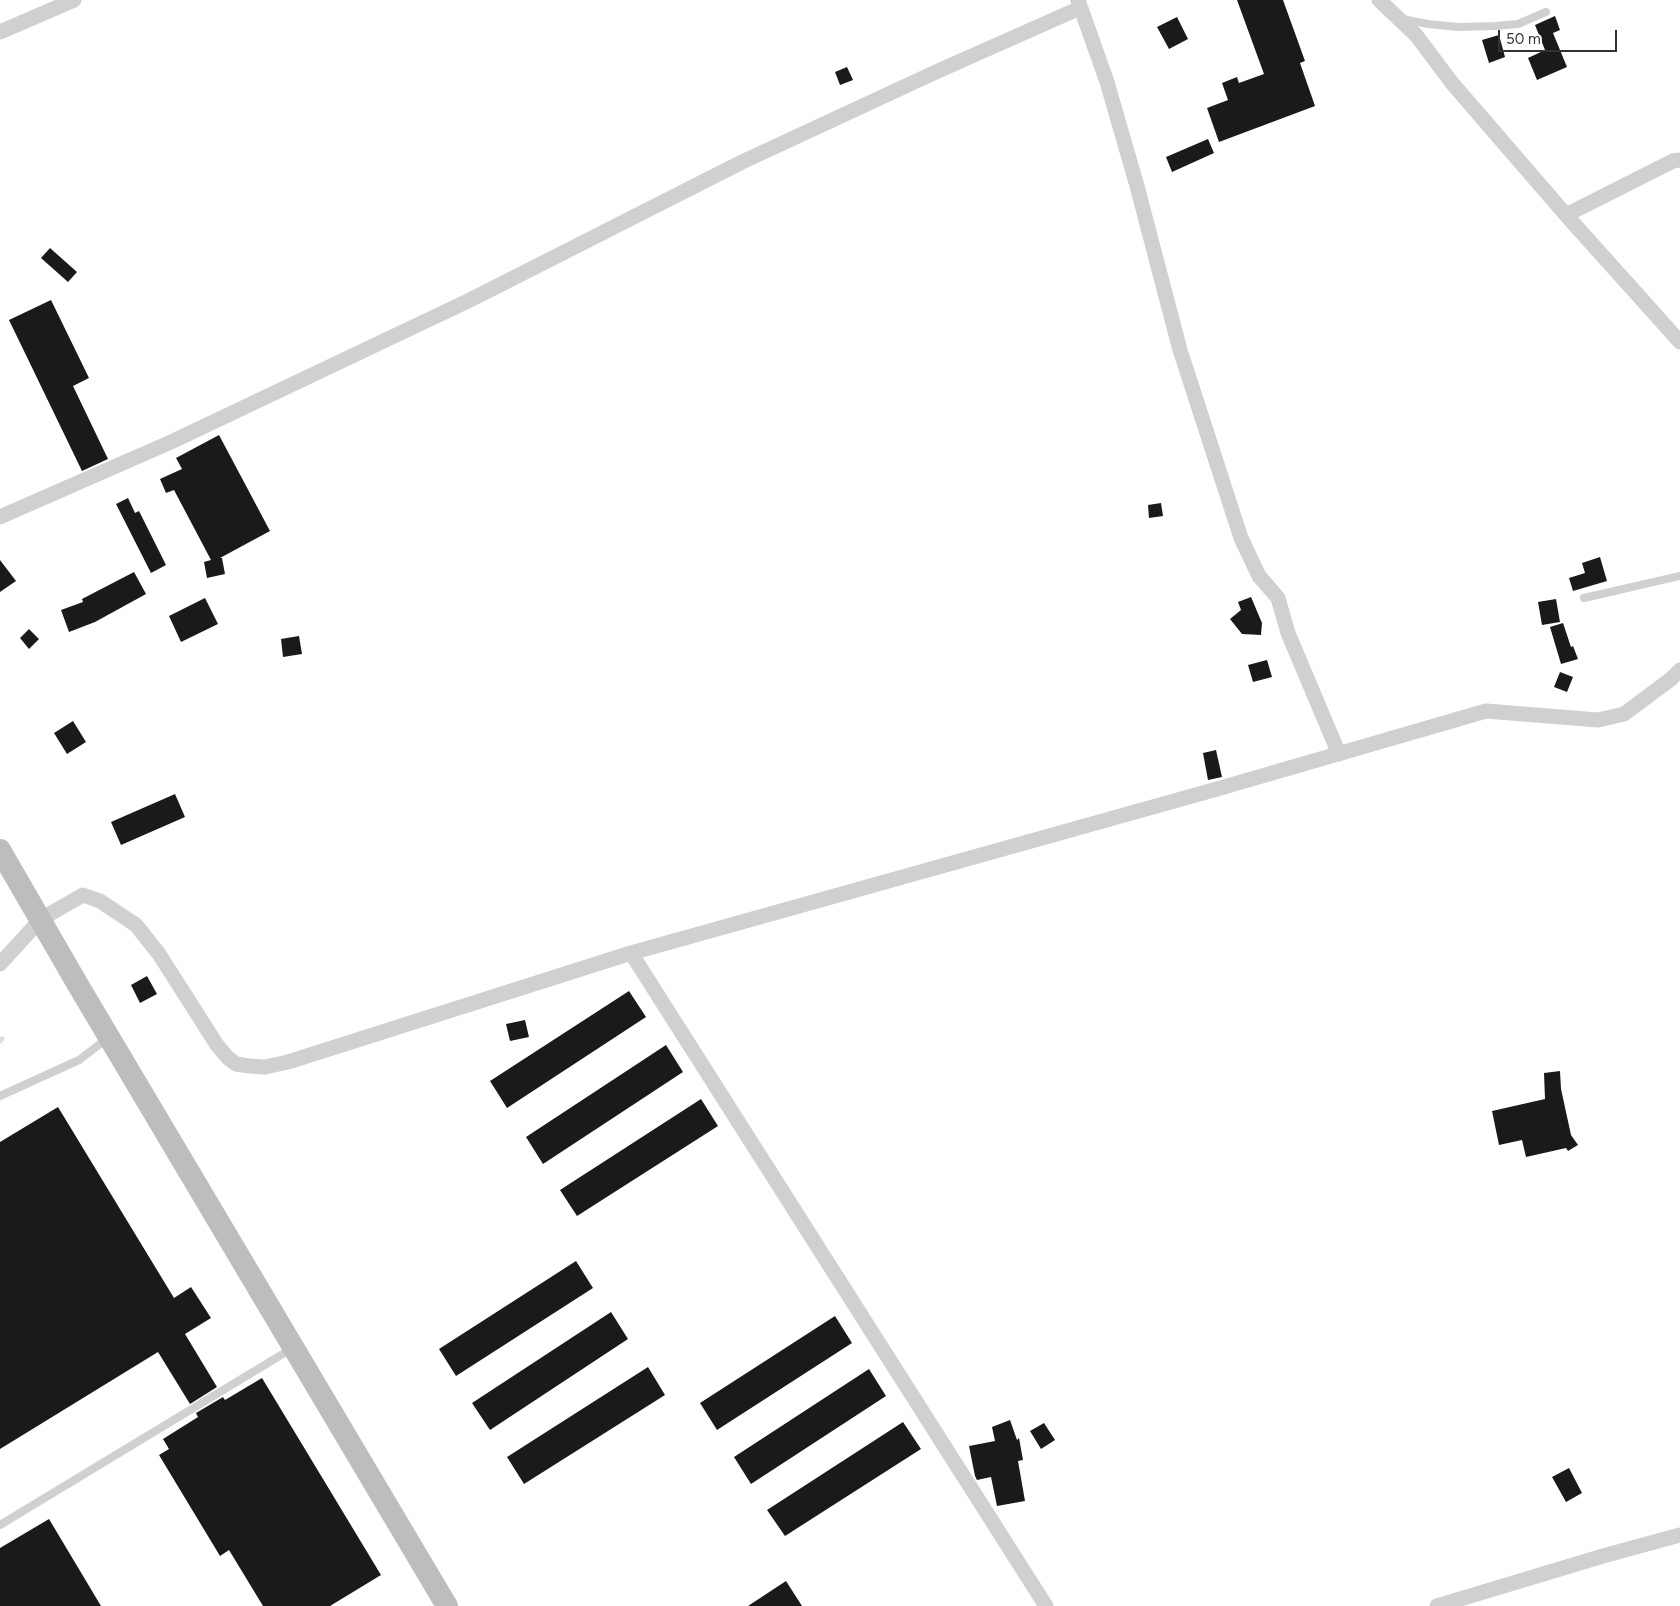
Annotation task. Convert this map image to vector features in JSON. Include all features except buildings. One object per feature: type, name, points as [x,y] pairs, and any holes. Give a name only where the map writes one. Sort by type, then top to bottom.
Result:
[{"type":"street","points":[[0,32],[74,0]]},
{"type":"street","points":[[1379,0],[1416,35],[1452,83],[1566,215],[1680,342]]},
{"type":"street","points":[[0,517],[171,442],[470,300],[742,162],[1079,4],[1106,82],[1135,177],[1180,350],[1241,538],[1259,576],[1278,598],[1288,633],[1339,754]]},
{"type":"street","points":[[1566,215],[1673,161],[1680,160]]},
{"type":"street","points":[[0,964],[42,919],[83,895],[100,901],[136,924],[227,1057],[236,1064],[249,1066],[265,1066],[288,1062],[631,953],[856,891],[1486,711],[1598,720],[1624,714],[1671,679],[1680,670]]},
{"type":"street","points":[[0,850],[447,1606]]},
{"type":"street","points":[[631,953],[1046,1606]]},
{"type":"street","points":[[1437,1606],[1602,1556],[1680,1535]]},
{"type":"lane","points":[[1398,18],[1458,27],[1495,26],[1518,24],[1546,12]]},
{"type":"lane","points":[[1584,598],[1680,576]]},
{"type":"lane","points":[[0,1096],[26,1086],[79,1060],[109,1037]]},
{"type":"lane","points":[[0,1525],[293,1348]]}]
